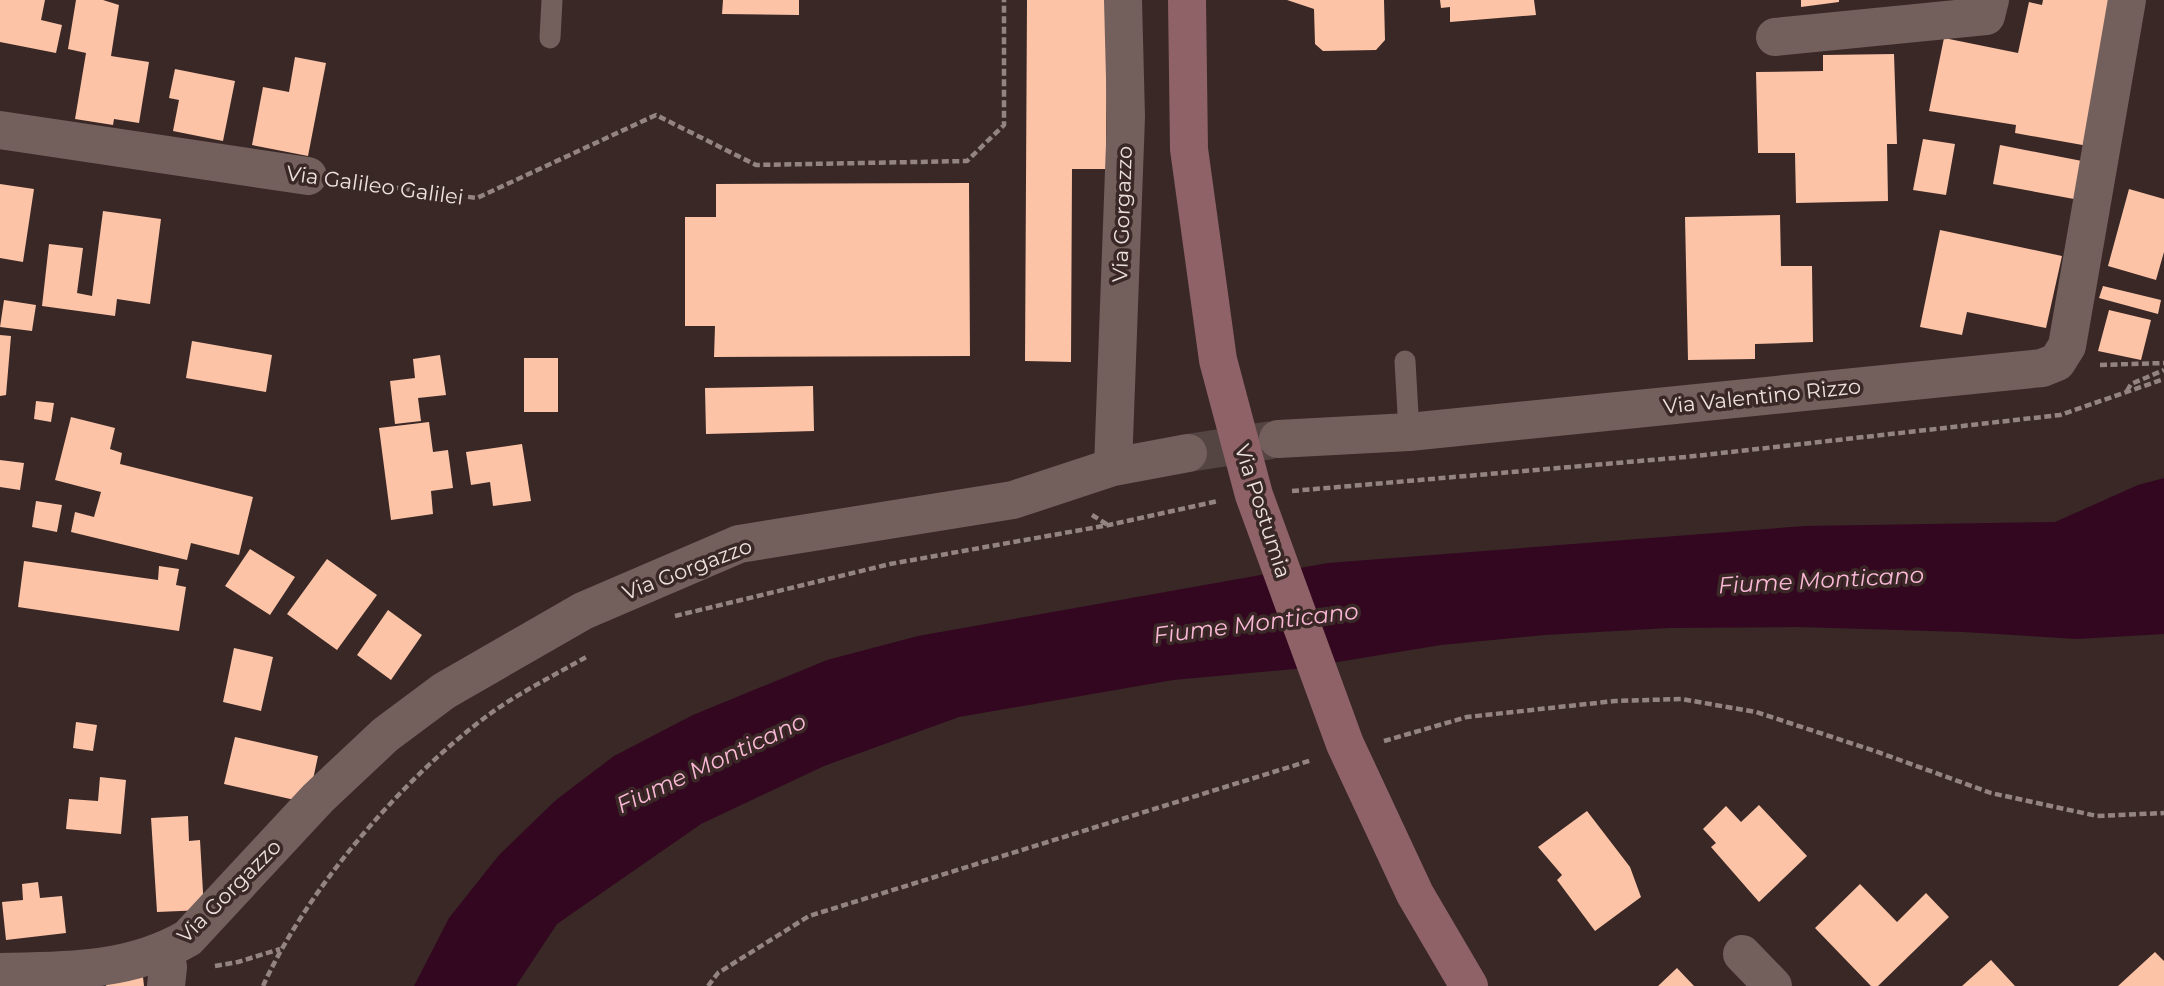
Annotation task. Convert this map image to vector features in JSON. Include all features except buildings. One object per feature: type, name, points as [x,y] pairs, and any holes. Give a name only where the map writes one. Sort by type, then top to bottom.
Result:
[{"type":"main road","name":"Via Postumia","points":[[1187,0],[1189,149],[1214,333],[1218,360],[1259,508],[1341,733],[1415,894],[1469,986]]},
{"type":"street","name":"Via Gorgazzo","points":[[0,972],[165,969],[188,938],[317,798],[385,735],[444,691],[583,611],[740,544],[1013,500],[1113,467],[1126,117],[1124,0]]},
{"type":"street","points":[[1775,37],[1986,16],[1990,0]]},
{"type":"street","points":[[2057,362],[2067,346],[2127,0]]},
{"type":"street","name":"Via Galileo Galilei","points":[[0,130],[308,176]]},
{"type":"street","name":"Via Valentino Rizzo","points":[[1278,439],[1409,432],[2042,368],[2057,362]]},
{"type":"street","points":[[1113,467],[1188,453]]},
{"type":"street","points":[[1742,954],[1773,986]]},
{"type":"lane","points":[[550,38],[552,0]]},
{"type":"lane","points":[[1405,361],[1409,432]]},
{"type":"path","name":"Via Galileo Galilei","points":[[308,176],[477,198],[656,116],[756,166],[967,161],[1004,125],[1004,0]]},
{"type":"path","points":[[2057,362],[2082,366],[2164,363]]},
{"type":"path","points":[[2127,391],[2131,384],[2164,370]]},
{"type":"path","points":[[669,619],[890,564],[1109,525],[2060,415],[2164,379]]},
{"type":"path","points":[[263,986],[280,949],[339,864],[418,775],[488,715],[591,654]]},
{"type":"path","points":[[708,986],[718,973],[809,916],[1341,733],[1363,743],[1394,739],[1467,717],[1615,701],[1681,699],[1756,712],[1991,793],[2097,816],[2164,813]]},
{"type":"path","points":[[212,966],[239,962],[280,949]]},
{"type":"water","name":"Fiume Monticano","points":[[2164,478],[2164,634],[2077,639],[1798,627],[1669,628],[1545,635],[1441,645],[1295,669],[1173,680],[959,717],[824,766],[701,824],[557,924],[516,986],[414,986],[449,918],[499,855],[556,800],[614,756],[693,715],[827,660],[918,636],[1328,563],[1805,526],[2055,522],[2138,485]]},
{"type":"tunnel","points":[[1188,453],[1272,440]]}]
